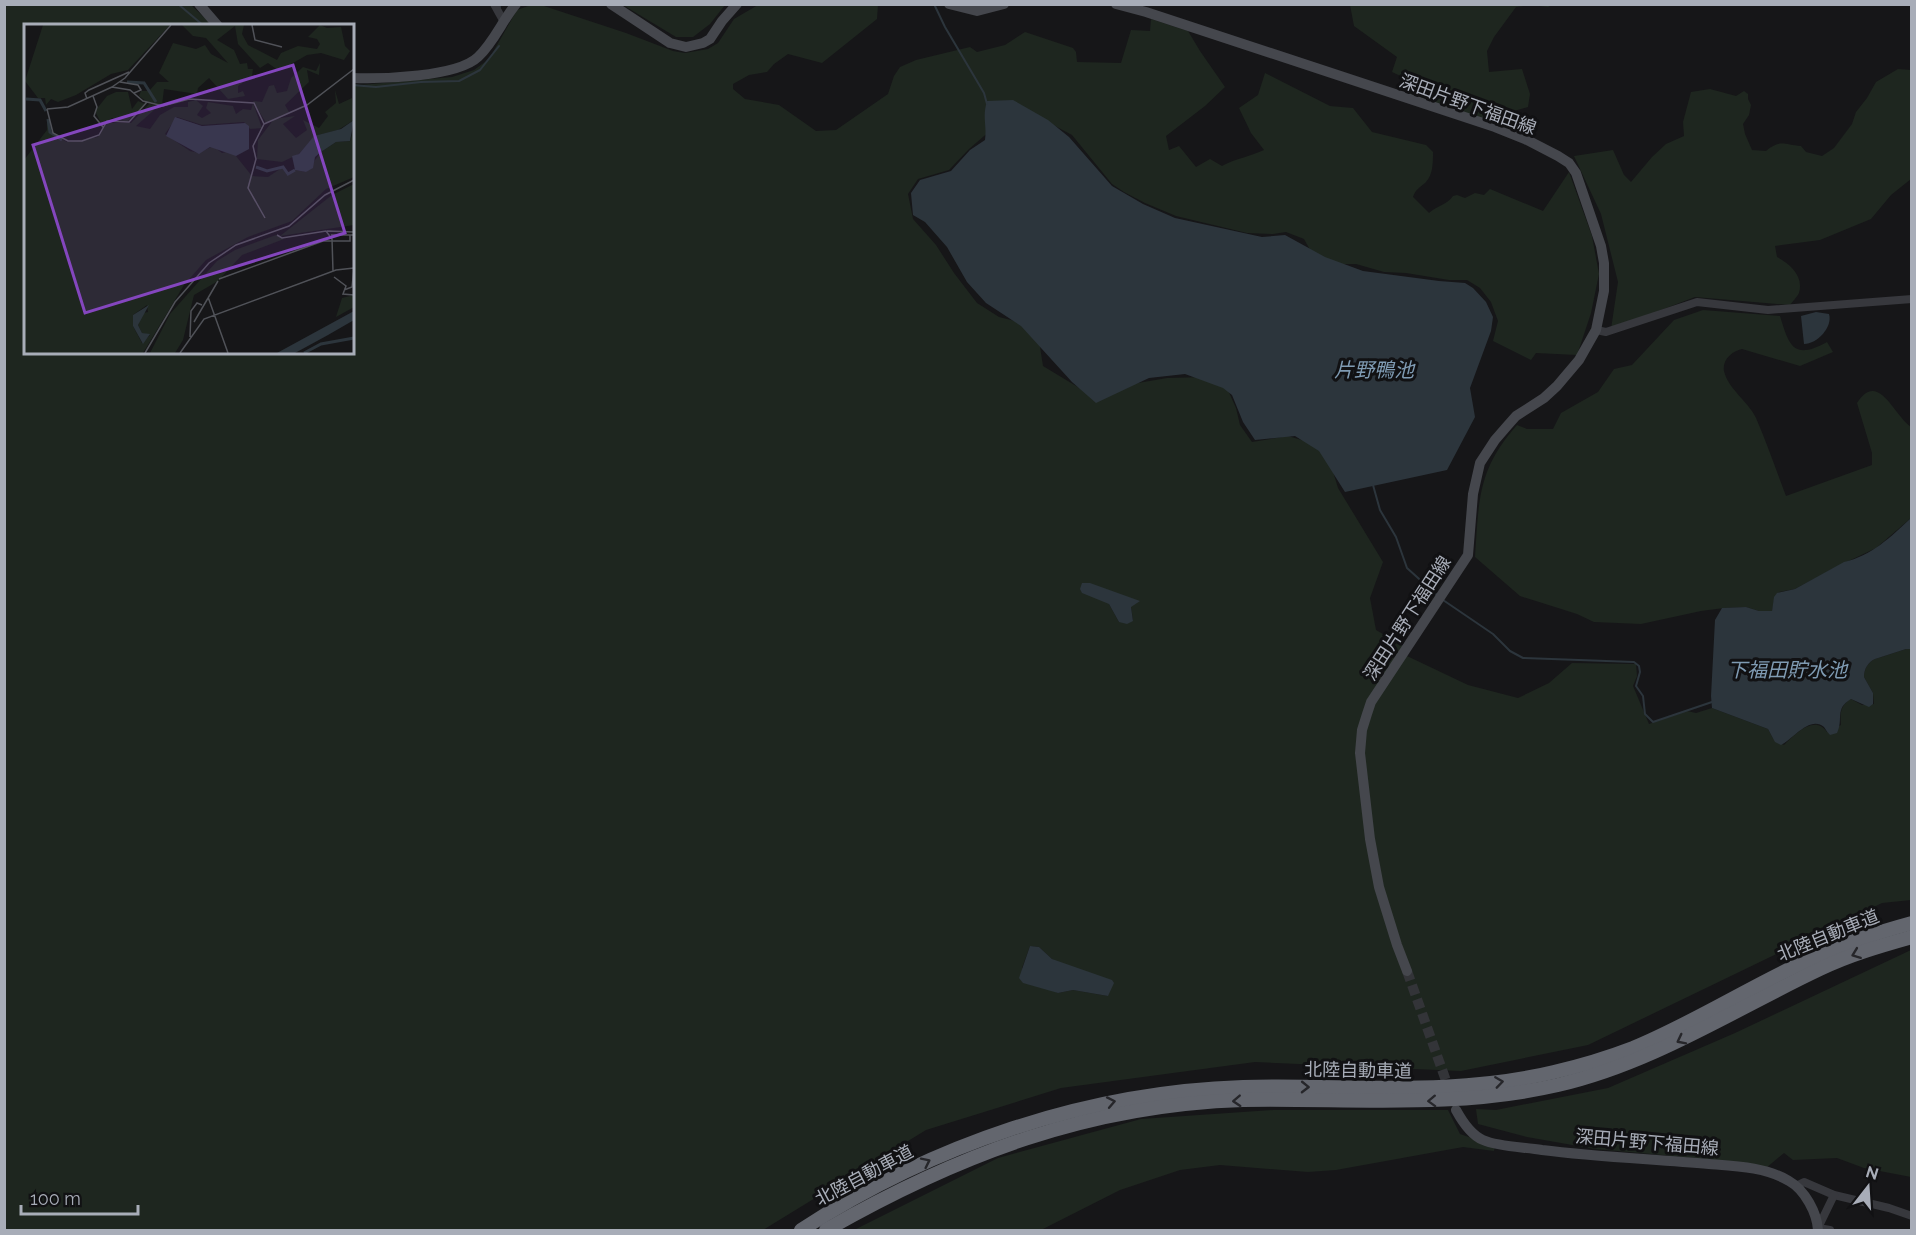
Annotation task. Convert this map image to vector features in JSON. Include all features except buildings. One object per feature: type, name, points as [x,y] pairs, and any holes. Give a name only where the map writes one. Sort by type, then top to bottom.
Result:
[{"type":"highway","name":"北陸自動車道","points":[[801,1230],[860,1195],[938,1157],[1024,1125],[1113,1102],[1199,1090],[1243,1087],[1472,1086],[1573,1067],[1633,1048],[1837,947],[1911,923]]},
{"type":"highway","name":"北陸自動車道","points":[[826,1230],[905,1187],[987,1151],[1028,1137],[1114,1115],[1157,1108],[1240,1101],[1388,1102],[1473,1099],[1560,1084],[1637,1060],[1674,1044],[1821,969],[1866,950],[1911,937]]},
{"type":"main road","points":[[199,4],[216,24]]},
{"type":"main road","points":[[354,78],[377,78],[453,70],[466,66],[486,49],[516,4]]},
{"type":"main road","points":[[611,4],[670,43],[686,47],[710,39],[737,4]]},
{"type":"main road","points":[[949,4],[977,11],[1004,4]]},
{"type":"main road","name":"深田片野下福田線","points":[[1116,4],[1495,127],[1525,139],[1569,163],[1576,173],[1596,229],[1604,263],[1604,291],[1596,330],[1586,351],[1569,373],[1544,398],[1516,416],[1495,440],[1480,463],[1473,494],[1468,555],[1371,702],[1362,730],[1360,753],[1370,839],[1379,887],[1396,945],[1407,971]]},
{"type":"main road","name":"深田片野下福田線","points":[[1456,1110],[1471,1131],[1483,1140],[1580,1154],[1726,1165],[1772,1174],[1796,1186]]},
{"type":"main road","points":[[1796,1186],[1814,1213],[1818,1229]]},
{"type":"street","points":[[494,4],[504,22]]},
{"type":"street","points":[[1596,330],[1606,332],[1697,302],[1778,309],[1911,298]]},
{"type":"street","points":[[1796,1186],[1804,1182],[1834,1195],[1889,1208],[1911,1216]]},
{"type":"street","points":[[1830,1230],[1818,1229],[1834,1195]]},
{"type":"shaded area","points":[[5,5],[191,5],[211,24],[24,24],[24,354],[354,354],[354,83],[360,85],[452,77],[474,70],[489,59],[517,10],[531,5],[541,5],[673,51],[685,53],[708,49],[718,43],[734,19],[758,5],[878,5],[877,19],[822,63],[788,54],[767,72],[749,75],[733,84],[733,89],[745,99],[779,105],[816,131],[836,130],[888,94],[894,76],[900,67],[916,60],[970,47],[977,52],[1005,45],[1025,32],[1073,48],[1077,62],[1121,63],[1131,30],[1150,31],[1151,19],[1188,31],[1225,87],[1205,106],[1166,136],[1169,150],[1179,146],[1196,167],[1210,159],[1222,166],[1264,150],[1251,133],[1239,108],[1258,95],[1265,73],[1330,106],[1353,108],[1372,132],[1426,145],[1433,152],[1431,172],[1413,197],[1429,213],[1453,196],[1465,198],[1475,193],[1484,195],[1490,189],[1543,211],[1569,172],[1592,236],[1599,274],[1591,313],[1577,355],[1536,353],[1531,360],[1493,341],[1498,321],[1491,302],[1480,288],[1467,280],[1384,272],[1356,264],[1335,264],[1314,257],[1304,239],[1286,232],[1247,233],[1176,216],[1145,203],[1112,184],[1072,135],[1027,111],[991,130],[949,170],[918,179],[908,194],[913,219],[936,245],[977,303],[999,317],[1027,324],[1038,334],[1043,366],[1086,392],[1167,378],[1207,377],[1227,388],[1236,408],[1240,425],[1252,442],[1288,436],[1312,443],[1327,452],[1338,488],[1383,562],[1370,598],[1376,630],[1402,645],[1407,656],[1468,685],[1518,698],[1549,683],[1572,663],[1636,664],[1637,676],[1633,686],[1649,724],[1687,711],[1696,713],[1712,708],[1768,729],[1773,738],[1784,745],[1799,731],[1811,725],[1822,727],[1827,732],[1841,725],[1841,710],[1851,699],[1862,705],[1874,704],[1873,693],[1864,677],[1867,666],[1875,659],[1911,649],[1911,900],[1882,903],[1588,1045],[1461,1071],[1255,1062],[1061,1088],[926,1130],[763,1230],[5,1230]],"holes":[[[1109,604],[1131,607],[1133,620],[1119,622]],[[1030,946],[1039,947],[1052,959],[1108,996],[1073,990],[1058,993],[1043,987],[1022,968]]]},
{"type":"shaded area","points":[[623,5],[725,5],[710,24],[693,37],[676,37]]},
{"type":"shaded area","points":[[1350,5],[1531,5],[1516,7],[1494,37],[1487,51],[1489,72],[1522,69],[1530,94],[1528,107],[1484,120],[1405,93],[1407,79],[1392,72],[1397,57],[1354,26]]},
{"type":"shaded area","points":[[1898,69],[1911,70],[1911,179],[1891,195],[1871,219],[1820,240],[1775,246],[1777,257],[1795,271],[1800,281],[1799,293],[1790,305],[1695,297],[1611,329],[1618,282],[1601,214],[1574,156],[1613,150],[1624,175],[1631,182],[1666,144],[1684,136],[1683,122],[1691,92],[1710,89],[1736,96],[1744,91],[1748,94],[1751,105],[1749,115],[1743,124],[1752,150],[1766,151],[1775,145],[1782,144],[1801,146],[1806,152],[1822,156],[1834,148],[1852,124],[1856,112],[1876,82]]},
{"type":"shaded area","points":[[1703,310],[1780,316],[1786,335],[1794,347],[1807,350],[1827,342],[1833,352],[1800,366],[1742,349],[1731,354],[1725,363],[1726,377],[1756,418],[1786,496],[1872,465],[1872,453],[1857,403],[1865,394],[1872,391],[1885,398],[1911,427],[1911,518],[1876,548],[1795,589],[1779,592],[1774,600],[1772,611],[1759,611],[1746,607],[1724,608],[1641,624],[1594,622],[1577,614],[1520,596],[1475,557],[1482,487],[1494,457],[1504,441],[1517,425],[1527,429],[1553,429],[1561,413],[1598,392],[1614,369],[1632,365],[1674,320]]},
{"type":"shaded area","points":[[1911,950],[1911,1177],[1864,1168],[1837,1158],[1793,1160],[1784,1153],[1766,1168],[1707,1159],[1595,1149],[1527,1137],[1478,1124],[1476,1109],[1496,1110],[1608,1088],[1735,1033]]},
{"type":"shaded area","points":[[1273,1110],[1448,1110],[1460,1134],[1495,1146],[1494,1151],[1463,1147],[1336,1170],[1308,1172],[1220,1165],[1180,1170],[1120,1190],[1041,1230],[854,1230],[998,1158],[1141,1119]]},
{"type":"water","name":"片野鴨池","points":[[1013,100],[1048,120],[1069,137],[1112,186],[1143,204],[1175,218],[1262,237],[1285,235],[1325,257],[1363,271],[1465,283],[1473,288],[1486,302],[1493,317],[1491,331],[1470,388],[1475,417],[1447,470],[1345,492],[1319,451],[1295,436],[1255,440],[1243,422],[1232,395],[1223,388],[1185,374],[1149,378],[1096,403],[1072,382],[1021,326],[986,303],[967,282],[947,247],[925,222],[913,215],[911,193],[920,180],[951,171],[970,150],[985,140],[987,101]]},
{"type":"water","points":[[1816,312],[1829,314],[1829,324],[1819,338],[1804,344],[1801,316]]},
{"type":"water","name":"下福田貯水池","points":[[1911,518],[1911,649],[1875,659],[1867,666],[1864,677],[1873,693],[1873,704],[1869,707],[1851,699],[1841,710],[1837,733],[1830,735],[1824,727],[1813,724],[1781,745],[1775,742],[1768,729],[1712,708],[1715,620],[1722,608],[1746,607],[1759,611],[1772,611],[1774,597],[1777,593],[1795,589],[1844,562],[1872,550]]},
{"type":"water","points":[[1082,583],[1090,583],[1140,601],[1131,607],[1133,621],[1127,624],[1119,622],[1109,604],[1082,593],[1080,589]]},
{"type":"water","points":[[1030,946],[1039,947],[1052,959],[1112,980],[1114,983],[1108,996],[1073,990],[1058,993],[1023,983],[1019,978]]},
{"type":"waterway","points":[[178,4],[202,24]]},
{"type":"waterway","points":[[934,4],[984,93],[987,104]]},
{"type":"waterway","points":[[354,85],[376,87],[459,81],[480,70],[499,46]]},
{"type":"waterway","points":[[1373,485],[1380,510],[1396,537],[1407,568],[1438,596]]},
{"type":"waterway","points":[[1443,600],[1493,634],[1510,651],[1523,658],[1634,662],[1639,666],[1640,672],[1636,686],[1643,696],[1645,714],[1653,722],[1712,702]]},
{"type":"tunnel","points":[[1407,971],[1450,1092]]}]
